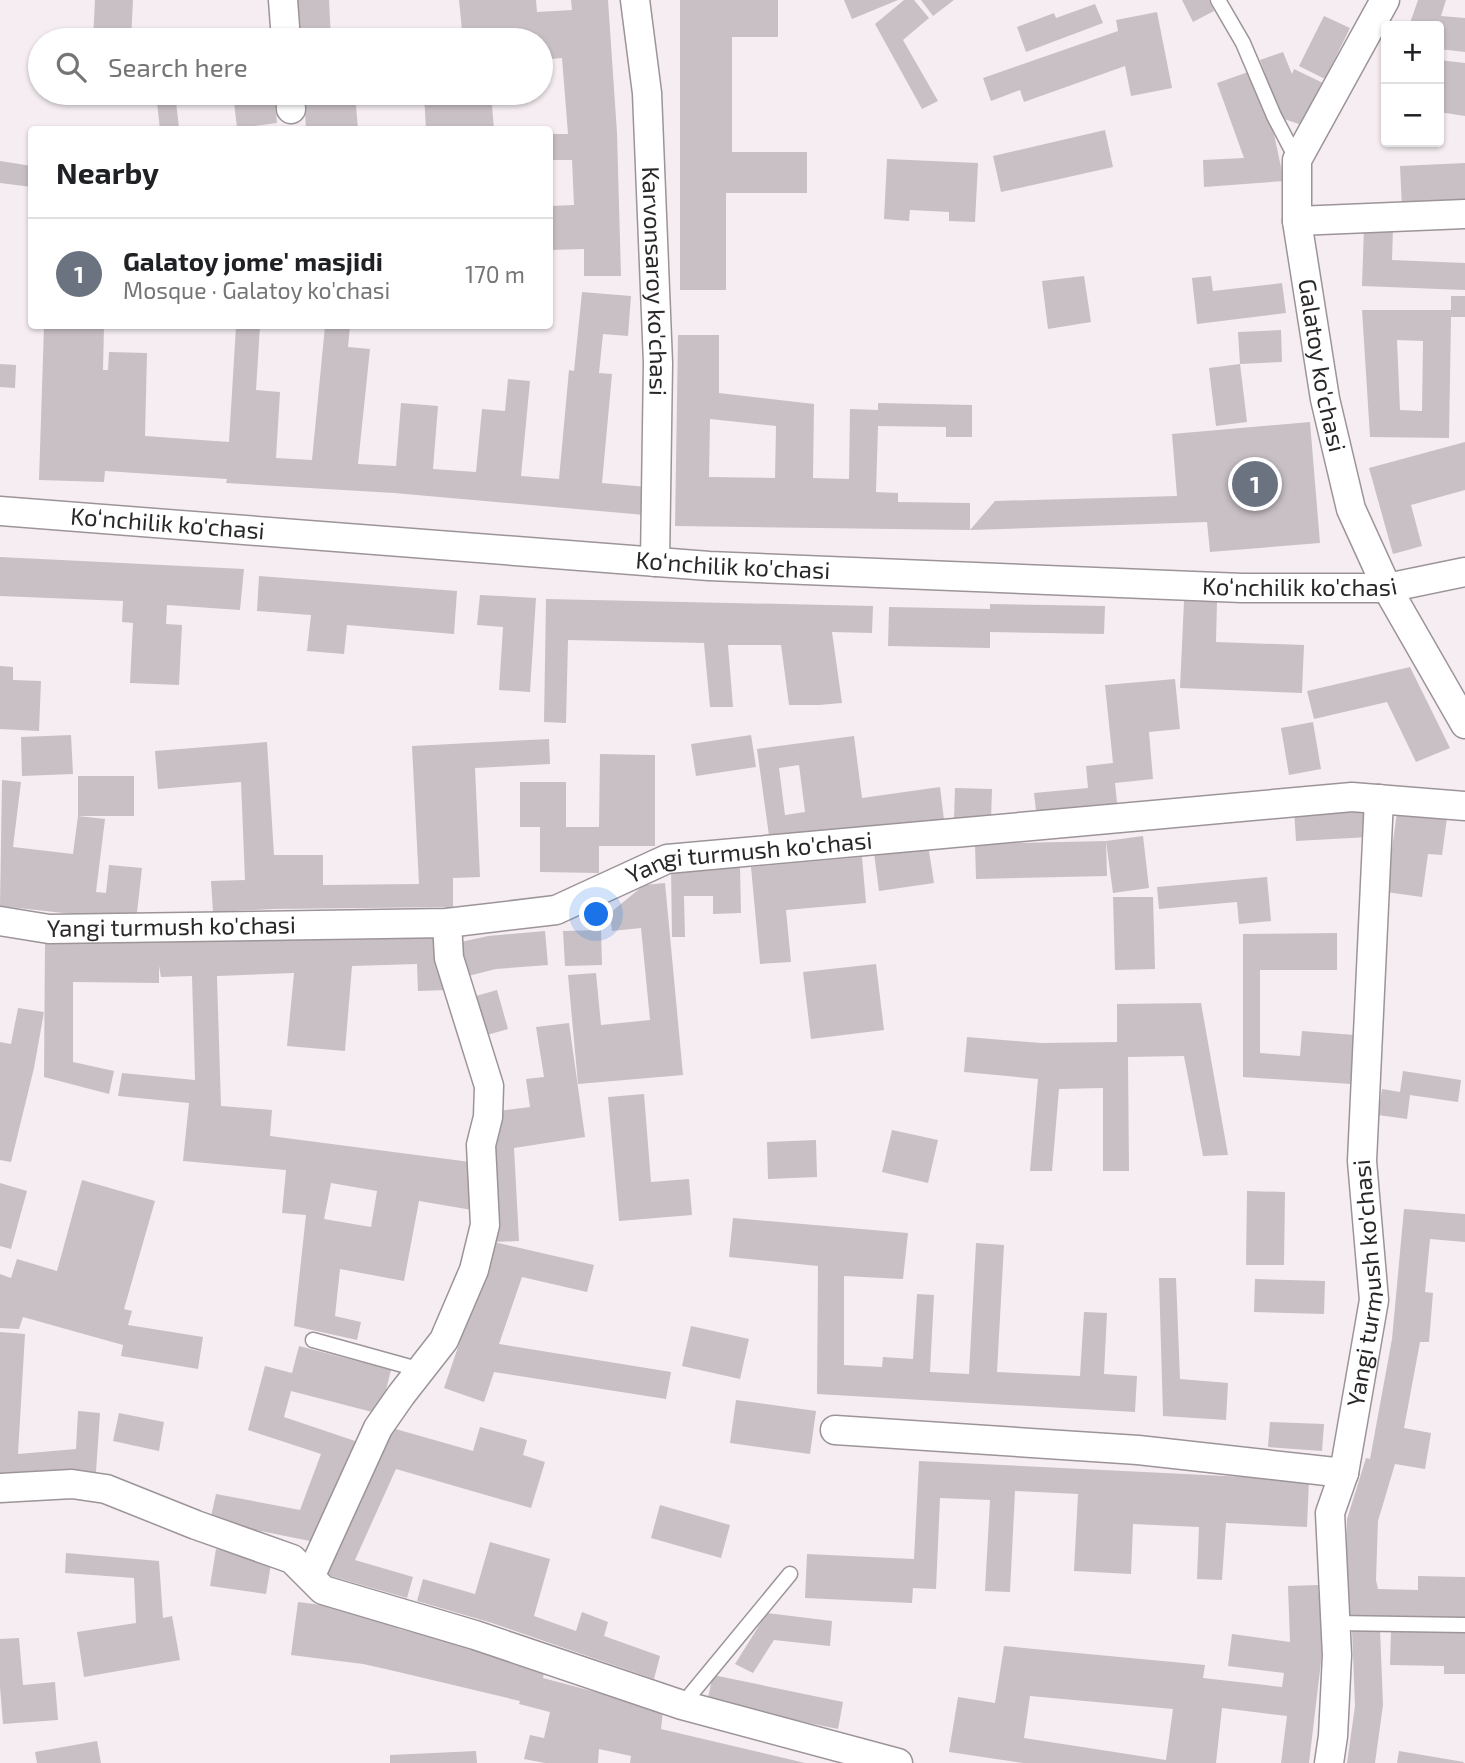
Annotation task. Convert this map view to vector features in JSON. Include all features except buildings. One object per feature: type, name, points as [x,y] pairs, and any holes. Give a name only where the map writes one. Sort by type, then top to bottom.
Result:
[{"type":"street","points":[[283,0],[285,28]]},
{"type":"street","name":"Karvonsaroy ko'chasi","points":[[635,0],[648,93],[658,363],[655,562]]},
{"type":"street","name":"Galatoy ko'chasi","points":[[1385,0],[1297,160],[1297,220],[1325,399],[1351,509],[1387,588],[1465,724]]},
{"type":"street","points":[[1297,220],[1465,214]]},
{"type":"street","name":"Ko‘nchilik ko'chasi","points":[[0,511],[655,562],[1242,588],[1387,588],[1465,572]]},
{"type":"street","name":"Yangi turmush ko'chasi","points":[[0,921],[49,929],[447,923],[556,910],[667,859],[1352,797],[1465,806]]},
{"type":"street","name":"Yangi turmush ko'chasi","points":[[1329,1763],[1337,1655],[1330,1513],[1344,1474],[1374,1300],[1362,1161],[1379,799]]},
{"type":"street","points":[[311,1575],[379,1428],[444,1340],[474,1270],[485,1225],[481,1145],[488,1117],[489,1086],[449,958],[447,923]]},
{"type":"street","points":[[835,1430],[1138,1450],[1344,1474]]},
{"type":"street","points":[[0,1488],[72,1484],[106,1489],[292,1559],[311,1575],[323,1590],[475,1635],[682,1705],[898,1763]]},
{"type":"lane","points":[[1218,0],[1243,43],[1274,116],[1297,160]]},
{"type":"lane","points":[[313,1340],[421,1370]]},
{"type":"lane","points":[[682,1705],[790,1574]]},
{"type":"lane","points":[[1336,1623],[1465,1625]]},
{"type":"place","name":"Galatoy jome' masjidi","points":[[1255,484]]}]
